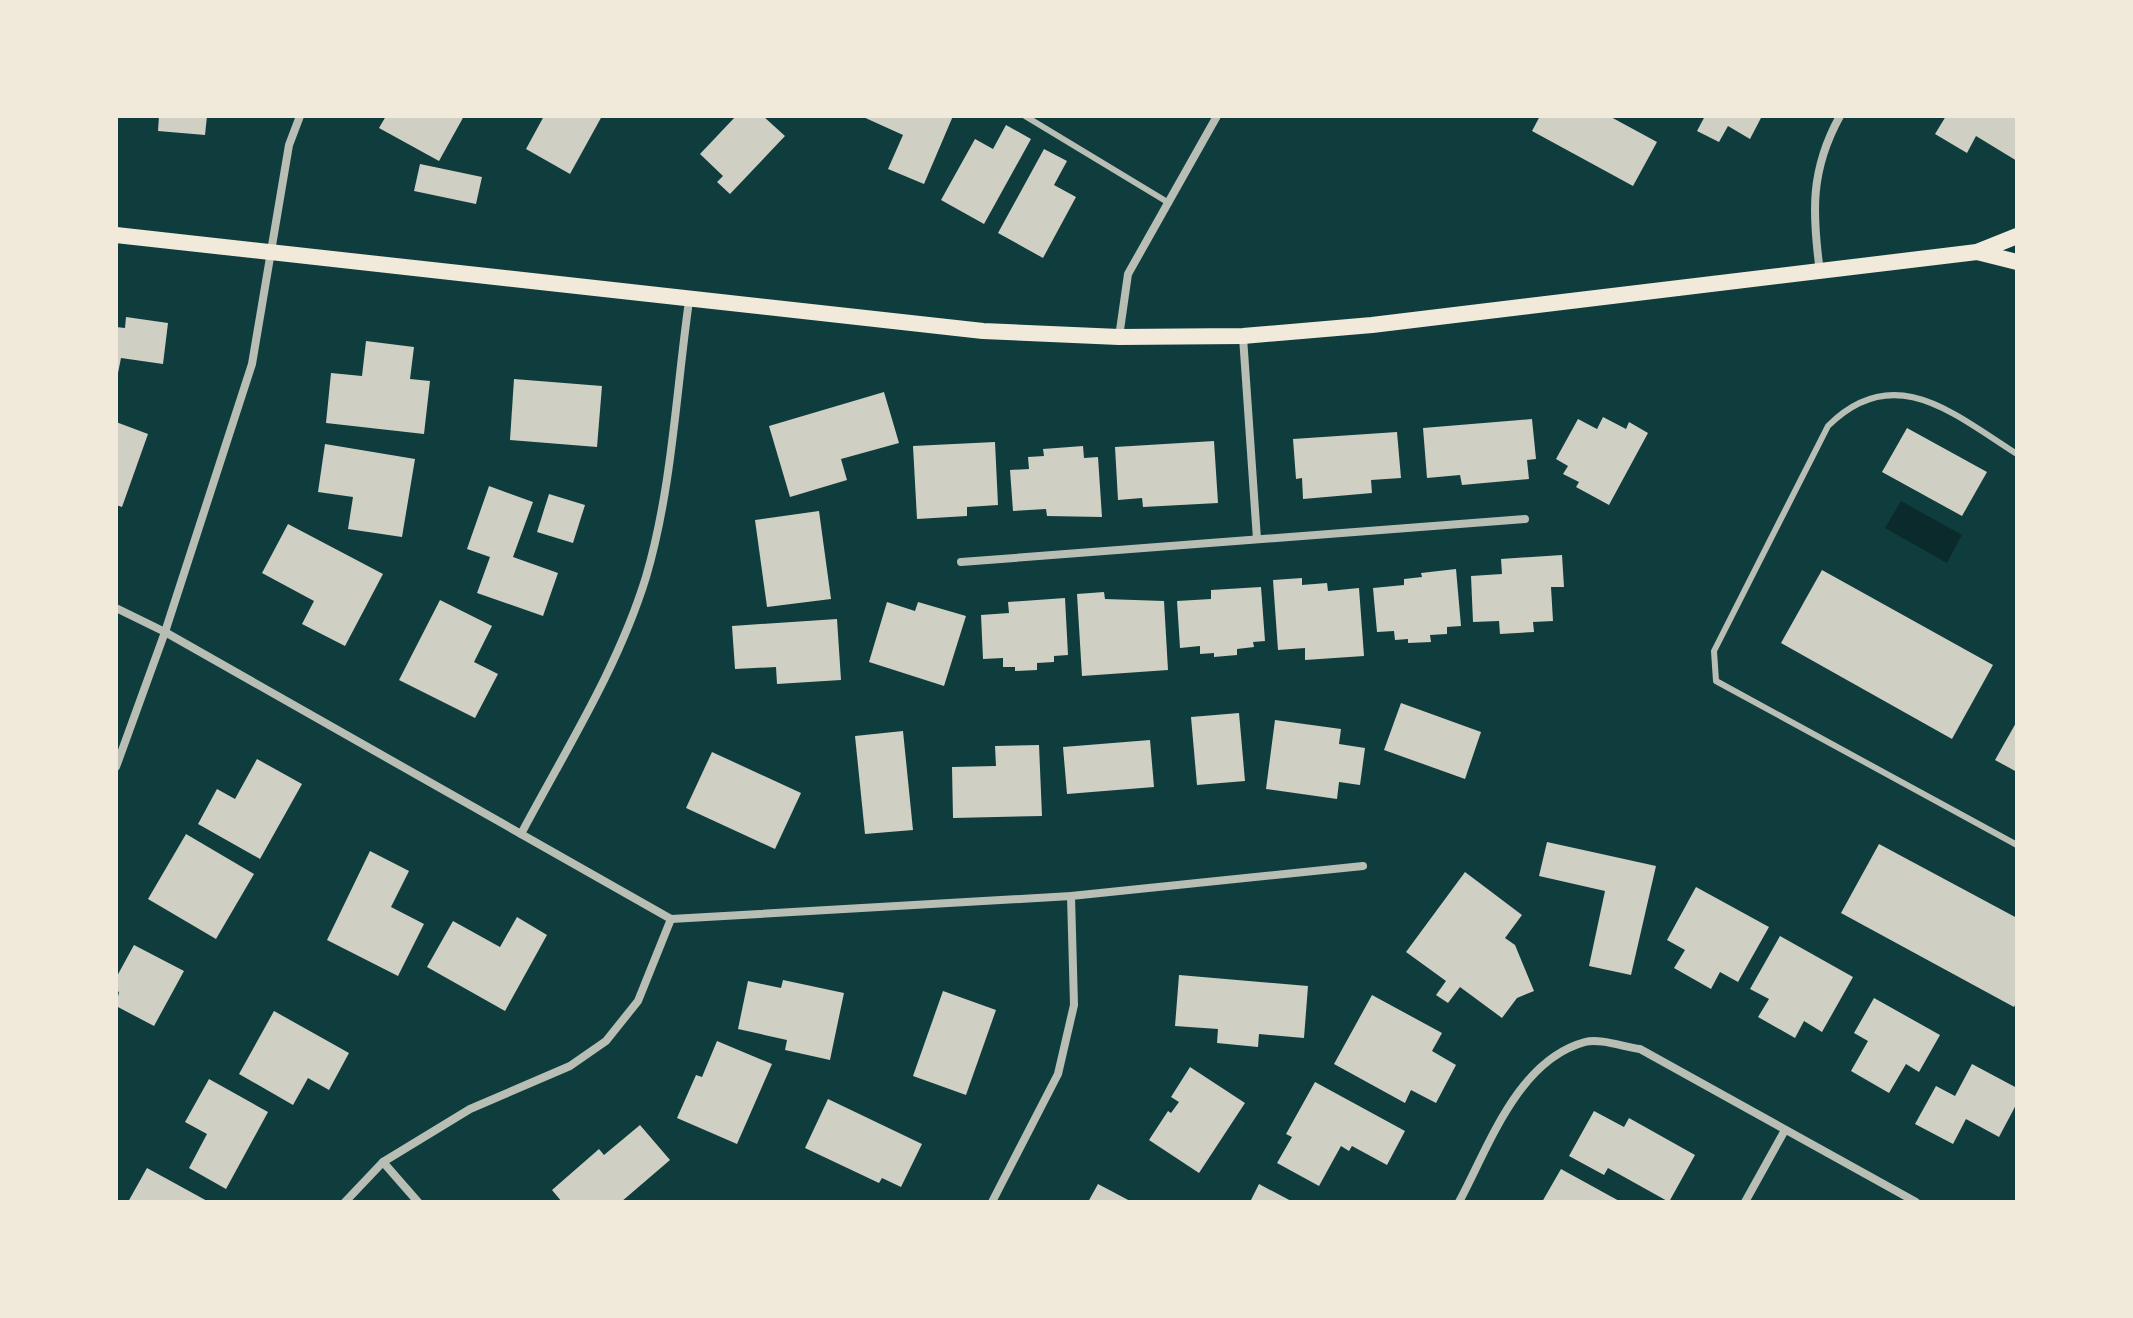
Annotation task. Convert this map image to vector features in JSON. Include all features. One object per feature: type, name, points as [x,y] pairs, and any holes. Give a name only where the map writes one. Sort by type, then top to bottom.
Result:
[{"type":"main road","points":[[116,235],[689,301],[983,331],[1119,337],[1243,336],[1372,325],[1977,252],[2017,236]]},
{"type":"main road","points":[[1977,252],[2017,262]]},
{"type":"street","points":[[116,767],[165,632],[252,364],[289,145],[300,116]]},
{"type":"street","points":[[1119,337],[1128,274],[1217,116]]},
{"type":"street","points":[[1820,272],[1812,218],[1815,179],[1840,116]]},
{"type":"street","points":[[521,834],[616,656],[646,576],[663,493],[689,301]]},
{"type":"street","points":[[1243,336],[1257,539]]},
{"type":"street","points":[[961,562],[1525,519]]},
{"type":"street","points":[[116,608],[165,632],[671,919],[1071,896],[1363,866]]},
{"type":"street","points":[[992,1202],[1058,1074],[1074,1005],[1071,896]]},
{"type":"street","points":[[345,1202],[383,1162],[470,1109],[570,1066],[606,1041],[638,1001],[671,919]]},
{"type":"street","points":[[1459,1202],[1518,1095],[1550,1057],[1588,1041],[1640,1049],[1916,1202]]},
{"type":"street","points":[[1745,1202],[1785,1130]]},
{"type":"street","points":[[383,1162],[418,1202]]},
{"type":"lane","points":[[1025,116],[1169,203]]},
{"type":"lane","points":[[2017,454],[1929,399],[1874,395],[1845,409],[1828,426],[1714,651],[1716,681],[2017,845]]},
{"type":"water","points":[[1901,501],[1962,535],[1947,563],[1885,528]]},
{"type":"building","points":[[159,116],[207,116],[205,135],[158,131]]},
{"type":"building","points":[[386,116],[464,116],[439,161],[379,128]]},
{"type":"building","points":[[544,116],[602,116],[570,174],[526,149]]},
{"type":"building","points":[[736,116],[763,116],[785,136],[730,194],[717,182],[723,176],[700,154]]},
{"type":"building","points":[[861,116],[953,116],[924,184],[888,169],[903,135]]},
{"type":"building","points":[[1540,116],[1609,116],[1657,142],[1633,186],[1532,131]]},
{"type":"building","points":[[1705,116],[1762,116],[1750,139],[1728,126],[1719,142],[1697,131]]},
{"type":"building","points":[[1946,116],[2017,116],[2017,161],[1976,136],[1967,153],[1935,134]]},
{"type":"building","points":[[1006,125],[1031,139],[984,224],[941,200],[975,139],[993,149]]},
{"type":"building","points":[[1044,149],[1067,161],[1054,185],[1076,197],[1043,258],[998,233]]},
{"type":"building","points":[[420,164],[482,177],[476,204],[414,191]]},
{"type":"building","points":[[126,317],[168,323],[163,364],[121,358],[116,383],[116,327],[125,328]]},
{"type":"building","points":[[366,341],[414,347],[410,379],[430,381],[424,434],[326,423],[331,373],[362,376]]},
{"type":"building","points":[[514,379],[602,386],[597,447],[510,440]]},
{"type":"building","points":[[884,392],[899,443],[841,459],[847,480],[790,497],[769,426]]},
{"type":"building","points":[[1603,417],[1626,429],[1629,422],[1648,433],[1609,505],[1576,487],[1579,482],[1563,474],[1568,466],[1556,459],[1578,419],[1597,429]]},
{"type":"building","points":[[1532,419],[1536,459],[1527,460],[1529,479],[1462,485],[1460,475],[1427,478],[1423,428]]},
{"type":"building","points":[[116,422],[148,434],[122,507],[116,505]]},
{"type":"building","points":[[1907,428],[1987,472],[1962,516],[1882,472]]},
{"type":"building","points":[[1397,432],[1401,478],[1371,480],[1372,493],[1303,499],[1302,478],[1296,479],[1293,439]]},
{"type":"building","points":[[1214,441],[1218,503],[1143,507],[1142,498],[1118,500],[1115,447]]},
{"type":"building","points":[[995,442],[998,505],[967,507],[967,516],[917,519],[913,446]]},
{"type":"building","points":[[325,444],[415,459],[402,537],[348,529],[353,497],[318,492]]},
{"type":"building","points":[[1083,446],[1084,458],[1098,457],[1102,517],[1047,516],[1046,509],[1013,511],[1010,470],[1029,469],[1028,457],[1044,456],[1043,449]]},
{"type":"building","points":[[489,486],[533,502],[513,557],[558,573],[543,616],[477,593],[490,557],[467,549]]},
{"type":"building","points":[[549,494],[585,505],[573,543],[537,532]]},
{"type":"building","points":[[819,511],[831,599],[767,607],[755,520]]},
{"type":"building","points":[[288,524],[383,574],[345,646],[302,624],[314,601],[262,573]]},
{"type":"building","points":[[1562,555],[1564,587],[1551,587],[1553,621],[1533,622],[1534,632],[1500,634],[1499,621],[1473,622],[1471,576],[1502,574],[1501,559]]},
{"type":"building","points":[[1456,569],[1461,626],[1447,627],[1447,634],[1430,635],[1431,642],[1408,643],[1408,639],[1395,640],[1394,631],[1377,632],[1373,588],[1404,585],[1404,579],[1422,577],[1421,573]]},
{"type":"building","points":[[1822,570],[1993,665],[1952,739],[1781,643]]},
{"type":"building","points":[[1302,578],[1302,585],[1327,583],[1328,591],[1359,588],[1364,656],[1305,660],[1305,648],[1278,650],[1273,580]]},
{"type":"building","points":[[1261,587],[1265,641],[1253,642],[1254,647],[1237,649],[1237,655],[1214,657],[1214,653],[1200,654],[1200,646],[1180,648],[1177,601],[1211,599],[1211,590]]},
{"type":"building","points":[[1104,592],[1105,599],[1164,601],[1168,670],[1082,676],[1077,594]]},
{"type":"building","points":[[1065,598],[1068,655],[1054,656],[1054,662],[1037,663],[1037,670],[1015,671],[1015,667],[1003,667],[1003,658],[983,659],[981,615],[1009,613],[1008,602]]},
{"type":"building","points":[[440,600],[492,626],[474,662],[498,674],[475,718],[399,680]]},
{"type":"building","points":[[887,602],[915,611],[918,602],[966,616],[944,686],[869,662]]},
{"type":"building","points":[[837,619],[841,680],[777,684],[776,667],[735,669],[732,626]]},
{"type":"building","points":[[1401,703],[1481,732],[1465,779],[1384,750]]},
{"type":"building","points":[[1239,713],[1245,781],[1197,785],[1191,717]]},
{"type":"building","points":[[1275,720],[1341,729],[1339,744],[1365,748],[1360,785],[1339,782],[1337,799],[1266,789]]},
{"type":"building","points":[[2017,721],[2017,772],[1995,760]]},
{"type":"building","points":[[903,731],[913,830],[865,834],[855,736]]},
{"type":"building","points":[[1150,740],[1154,787],[1067,794],[1063,747]]},
{"type":"building","points":[[1039,745],[1042,816],[953,818],[952,767],[996,766],[995,746]]},
{"type":"building","points":[[712,752],[801,793],[775,849],[686,808]]},
{"type":"building","points":[[257,759],[302,784],[260,859],[198,824],[217,789],[235,799]]},
{"type":"building","points":[[186,834],[254,874],[216,939],[148,899]]},
{"type":"building","points":[[1547,842],[1656,866],[1631,975],[1589,966],[1605,891],[1539,876]]},
{"type":"building","points":[[1879,844],[2017,918],[2017,1001],[2014,1007],[1841,913]]},
{"type":"building","points":[[370,851],[409,871],[391,907],[424,924],[398,976],[327,940]]},
{"type":"building","points":[[1465,872],[1522,915],[1505,938],[1515,945],[1534,991],[1517,998],[1502,1018],[1460,987],[1448,1003],[1436,995],[1446,981],[1406,952]]},
{"type":"building","points":[[1696,887],[1769,927],[1738,982],[1720,972],[1711,989],[1674,968],[1685,950],[1667,940]]},
{"type":"building","points":[[517,917],[547,935],[505,1011],[427,967],[453,921],[500,947]]},
{"type":"building","points":[[1780,936],[1853,977],[1822,1032],[1804,1021],[1795,1038],[1758,1017],[1769,999],[1750,989]]},
{"type":"building","points":[[134,945],[184,971],[154,1026],[116,1006],[119,992],[116,990],[116,978]]},
{"type":"building","points":[[1179,975],[1308,986],[1304,1038],[1259,1034],[1258,1047],[1217,1043],[1218,1029],[1175,1026]]},
{"type":"building","points":[[783,980],[844,993],[830,1060],[785,1050],[787,1040],[738,1029],[748,981],[781,988]]},
{"type":"building","points":[[943,991],[996,1010],[966,1095],[913,1076]]},
{"type":"building","points":[[1372,995],[1442,1033],[1432,1051],[1456,1065],[1436,1103],[1411,1090],[1405,1103],[1334,1064]]},
{"type":"building","points":[[1874,998],[1940,1035],[1919,1072],[1906,1064],[1889,1093],[1851,1071],[1868,1041],[1854,1033]]},
{"type":"building","points":[[274,1011],[349,1053],[329,1090],[308,1078],[293,1105],[239,1074]]},
{"type":"building","points":[[717,1041],[772,1064],[737,1144],[677,1118],[696,1075],[702,1077]]},
{"type":"building","points":[[1972,1064],[2017,1088],[2017,1103],[1999,1137],[1966,1119],[1953,1144],[1915,1124],[1936,1086],[1955,1096]]},
{"type":"building","points":[[1190,1067],[1245,1103],[1199,1173],[1149,1140],[1168,1111],[1171,1113],[1179,1102],[1171,1097]]},
{"type":"building","points":[[209,1079],[268,1112],[226,1189],[189,1168],[207,1134],[185,1122]]},
{"type":"building","points":[[1315,1082],[1405,1131],[1387,1165],[1352,1146],[1349,1151],[1341,1146],[1319,1186],[1277,1163],[1292,1137],[1286,1134]]},
{"type":"building","points":[[828,1099],[922,1144],[901,1187],[882,1178],[879,1183],[805,1148]]},
{"type":"building","points":[[1594,1111],[1624,1127],[1629,1118],[1695,1155],[1669,1202],[1608,1168],[1604,1175],[1569,1156]]},
{"type":"building","points":[[640,1125],[670,1160],[621,1202],[562,1202],[552,1190],[599,1149],[604,1155]]},
{"type":"building","points":[[147,1168],[209,1202],[128,1202]]},
{"type":"building","points":[[1561,1169],[1621,1202],[1542,1202]]},
{"type":"building","points":[[1098,1184],[1132,1202],[1088,1202]]},
{"type":"building","points":[[1259,1184],[1293,1202],[1250,1202]]}]
